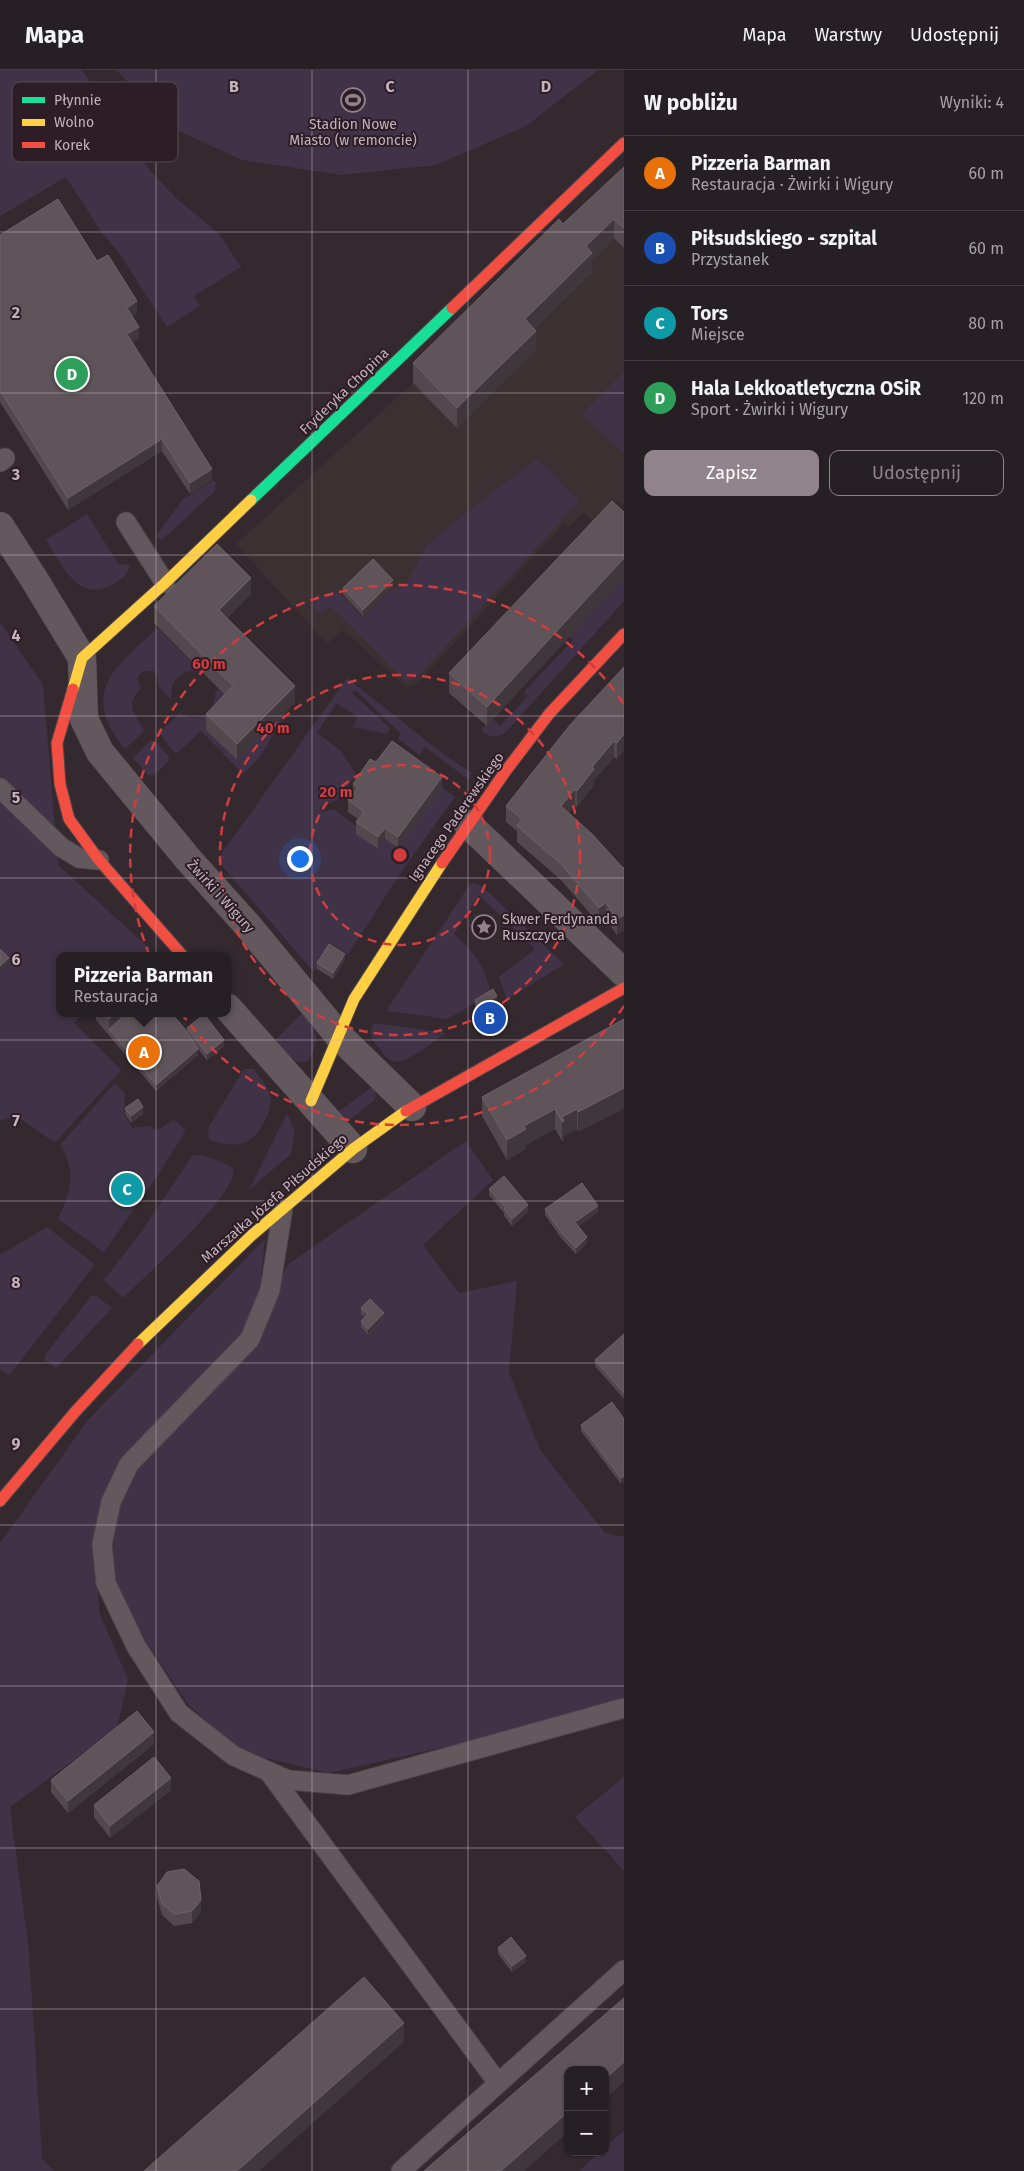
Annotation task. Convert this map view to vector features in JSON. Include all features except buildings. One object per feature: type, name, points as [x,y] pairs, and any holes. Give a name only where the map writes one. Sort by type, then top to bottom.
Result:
[{"type":"street","name":"Fryderyka Chopina","points":[[82,658],[165,583],[624,143]]},
{"type":"street","name":"Żwirki i Wigury","points":[[0,526],[82,658],[84,719],[100,752],[188,859],[249,927],[339,1036],[412,1107]]},
{"type":"street","name":"Ignacego Paderewskiego","points":[[311,1102],[354,999],[468,824],[504,772],[549,714],[624,634]]},
{"type":"street","points":[[82,658],[57,743],[60,784],[70,819],[99,860],[180,952]]},
{"type":"street","points":[[468,824],[624,973]]},
{"type":"street","name":"Marszałka Józefa Piłsudskiego","points":[[0,1501],[75,1412],[134,1348],[210,1274],[352,1149],[412,1107],[624,988]]},
{"type":"street","points":[[231,1011],[352,1149]]},
{"type":"lane","points":[[126,522],[165,583]]},
{"type":"lane","points":[[0,788],[61,847],[79,858],[99,860]]},
{"type":"lane","points":[[283,1208],[270,1290],[250,1339],[129,1464],[111,1502],[102,1544],[106,1583],[136,1646],[179,1712],[234,1756],[288,1780],[348,1785],[624,1708]]},
{"type":"lane","points":[[268,1771],[498,2083]]},
{"type":"lane","points":[[401,2171],[624,1970]]},
{"type":"shaded area","points":[[0,70],[82,70],[90,82],[12,82],[12,162],[144,162],[176,198],[219,234],[241,267],[194,296],[200,306],[167,327],[117,250],[102,233],[66,177],[0,216]]},
{"type":"shaded area","name":"Stadion Nowe Miasto (w remoncie)","points":[[116,70],[598,70],[526,126],[436,165],[341,175],[242,160],[178,130],[178,82],[128,82]]},
{"type":"shaded area","points":[[624,186],[624,506],[618,501],[596,524],[584,512],[568,527],[564,523],[418,683],[407,688],[343,630],[327,644],[236,544],[413,383],[559,239]]},
{"type":"shaded area","points":[[624,372],[624,454],[582,414]]},
{"type":"shaded area","points":[[538,459],[579,501],[416,678],[406,681],[330,606],[320,614],[312,605],[323,594],[337,591],[363,618],[394,588],[405,586],[427,545],[490,494]]},
{"type":"shaded area","points":[[214,480],[216,483],[215,491],[162,540],[156,536],[183,499]]},
{"type":"shaded area","points":[[87,514],[119,565],[128,564],[130,566],[120,580],[99,589],[89,589],[80,585],[72,578],[64,569],[46,540]]},
{"type":"shaded area","points":[[624,574],[624,601],[506,732],[499,736],[493,736],[481,730],[492,718],[500,726],[528,696],[524,692],[573,640],[567,636]]},
{"type":"shaded area","points":[[0,622],[43,685],[58,865],[150,949],[147,952],[56,952],[56,1017],[80,1017],[74,1023],[121,1070],[55,1143],[18,1117],[0,1120]]},
{"type":"shaded area","points":[[158,628],[203,673],[195,671],[178,677],[172,687],[172,701],[158,685],[158,678],[154,671],[146,671],[140,674],[137,679],[141,688],[135,695],[132,706],[144,731],[125,749],[111,729],[104,711],[104,696],[108,681],[129,655]]},
{"type":"shaded area","points":[[347,678],[446,756],[472,773],[468,779],[425,747],[420,755],[398,739],[400,733],[355,690],[352,693],[390,728],[387,734],[352,727],[358,717],[336,703],[317,733],[341,751],[356,774],[339,799],[319,808],[323,812],[334,809],[358,828],[355,832],[376,848],[384,838],[397,847],[442,787],[455,797],[401,872],[348,955],[332,944],[314,972],[217,860]]},
{"type":"shaded area","points":[[219,689],[233,703],[237,760],[288,709],[261,756],[243,774],[201,731],[177,753],[174,752],[159,733],[180,713],[193,718],[205,715],[213,706],[215,692]]},
{"type":"shaded area","points":[[151,740],[155,741],[169,757],[169,761],[154,775],[148,775],[133,758]]},
{"type":"shaded area","points":[[470,884],[477,884],[484,888],[564,964],[507,1000],[499,977],[535,949],[479,895],[454,934],[482,966],[491,993],[448,1019],[386,1011]]},
{"type":"shaded area","points":[[302,1013],[315,1031],[316,1041],[308,1061],[297,1062],[289,1057],[274,1041]]},
{"type":"shaded area","points":[[375,1023],[446,1033],[412,1056],[398,1062],[388,1058],[372,1038],[371,1031]]},
{"type":"shaded area","points":[[244,1069],[254,1069],[269,1092],[271,1103],[267,1117],[259,1131],[241,1144],[218,1143],[209,1140],[208,1128]]},
{"type":"shaded area","points":[[115,1083],[125,1093],[124,1114],[132,1128],[149,1126],[157,1130],[174,1120],[186,1130],[156,1178],[104,1252],[58,1219],[69,1190],[70,1182],[69,1164],[60,1145]]},
{"type":"shaded area","points":[[372,1087],[376,1091],[375,1100],[349,1120],[345,1121],[334,1115]]},
{"type":"shaded area","points":[[287,1113],[295,1132],[291,1154],[249,1190]]},
{"type":"shaded area","points":[[466,1141],[493,1180],[423,1245],[459,1293],[517,1281],[509,1372],[540,1450],[605,1533],[624,1537],[624,1700],[533,1727],[329,1773],[240,1752],[188,1704],[146,1641],[112,1581],[110,1541],[116,1508],[139,1467],[257,1344],[287,1265]]},
{"type":"shaded area","points":[[193,1155],[213,1159],[233,1168],[231,1180],[222,1196],[207,1214],[123,1298],[104,1280],[139,1235]]},
{"type":"shaded area","points":[[47,1227],[93,1263],[93,1267],[9,1375],[0,1369],[0,1255]]},
{"type":"shaded area","points":[[265,1239],[259,1296],[236,1345],[120,1458],[96,1535],[99,1612],[128,1679],[117,1728],[10,1807],[29,1952],[42,2158],[54,2171],[0,2171],[0,1543],[88,1420]]},
{"type":"shaded area","points":[[95,1295],[112,1308],[56,1368],[45,1360],[45,1355],[91,1296]]},
{"type":"shaded area","points":[[624,1777],[624,1871],[575,1817]]},
{"type":"shaded area","points":[[624,2131],[624,2171],[579,2171],[596,2156],[609,2156],[609,2144]]},
{"type":"traffic: fast","points":[[251,500],[452,308]]},
{"type":"traffic: slow","points":[[73,689],[82,658],[165,583],[251,500]]},
{"type":"traffic: slow","points":[[311,1101],[354,999],[442,863]]},
{"type":"traffic: slow","points":[[138,1344],[252,1235],[353,1149],[406,1111]]},
{"type":"traffic: jam","points":[[452,308],[624,143]]},
{"type":"traffic: jam","points":[[442,863],[505,772],[549,714],[624,634]]},
{"type":"traffic: jam","points":[[73,689],[57,743],[60,784],[69,819],[99,860],[180,952]]},
{"type":"traffic: jam","points":[[406,1111],[624,988]]},
{"type":"traffic: jam","points":[[0,1501],[75,1412],[138,1344]]},
{"type":"place","name":"Stadion Nowe Miasto (w remoncie)","points":[[353,100]]},
{"type":"place","name":"Hala Lekkoatletyczna OSiR","points":[[72,374]]},
{"type":"place","name":"Skwer Ferdynanda Ruszczyca","points":[[484,927]]},
{"type":"place","name":"Piłsudskiego - szpital","points":[[490,1018]]},
{"type":"place","name":"Pizzeria Barman","points":[[144,1052]]},
{"type":"place","name":"Tors","points":[[127,1189]]}]
